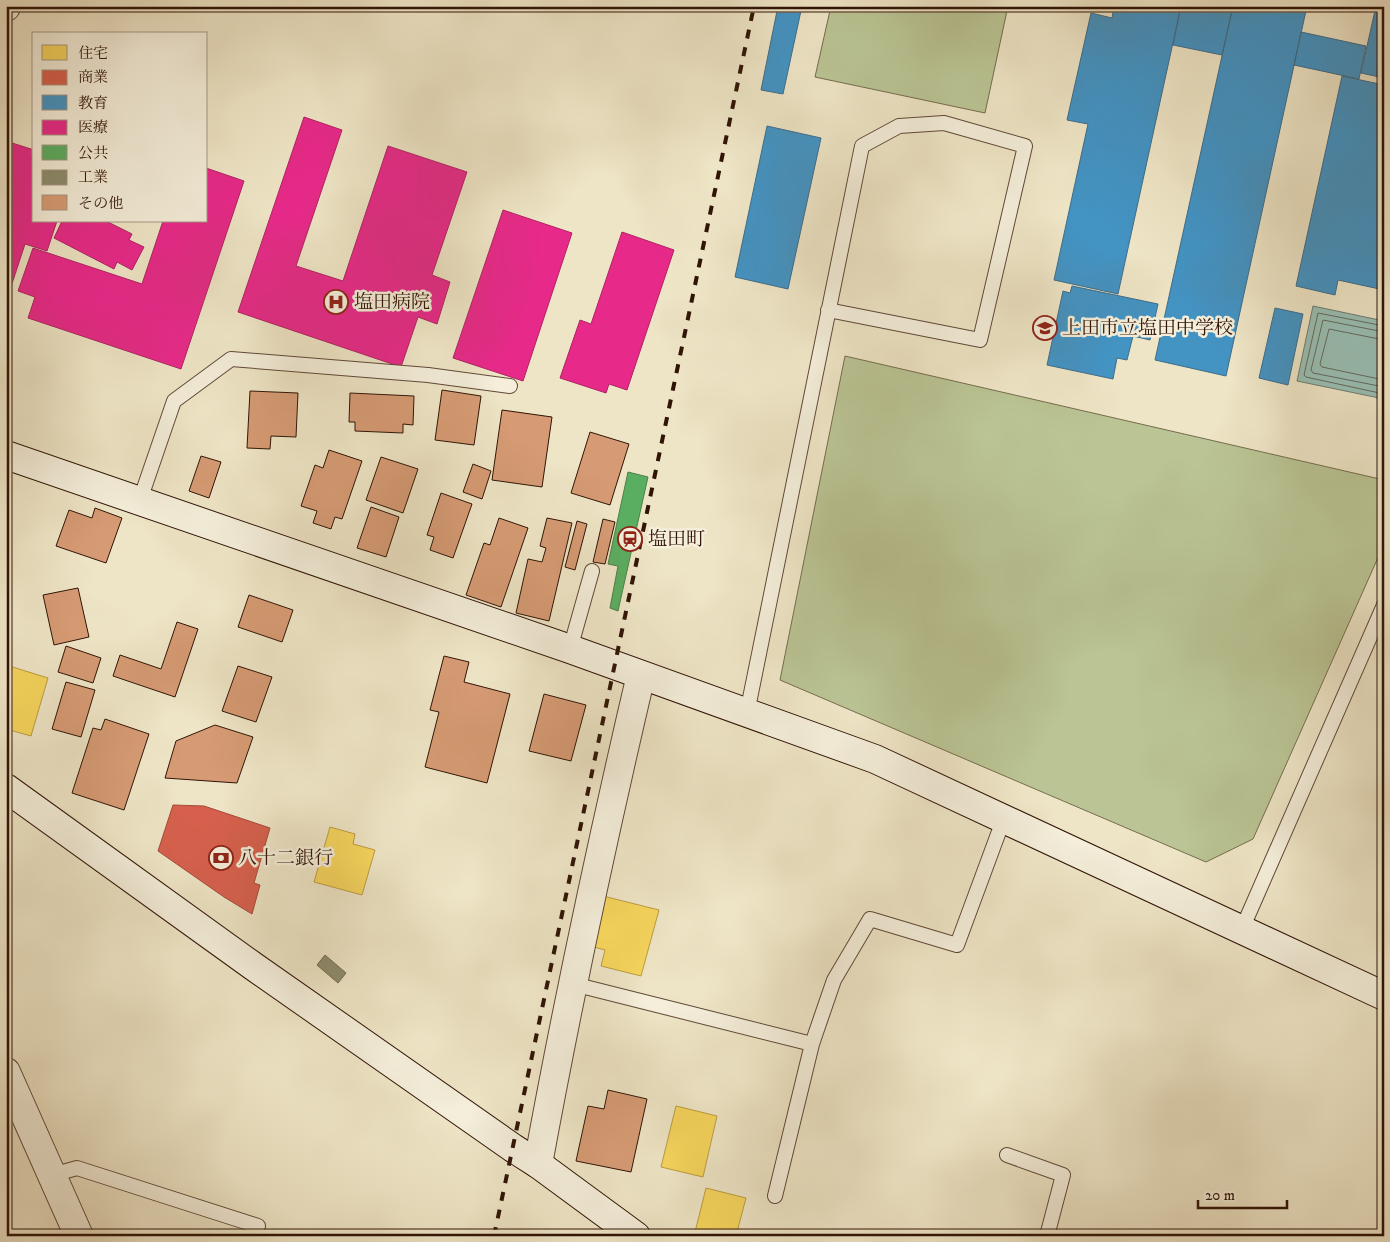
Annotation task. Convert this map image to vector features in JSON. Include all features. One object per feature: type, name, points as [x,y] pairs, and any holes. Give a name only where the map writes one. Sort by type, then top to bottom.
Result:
[{"type":"street","points":[[6,455],[570,649],[875,759],[1384,996]]},
{"type":"street","points":[[538,1164],[606,824],[642,675]]},
{"type":"street","points":[[6,788],[270,977],[505,1143],[538,1164],[636,1236]]},
{"type":"street","points":[[6,1072],[79,1236]]},
{"type":"lane","points":[[747,713],[828,310],[862,146],[898,126],[944,123],[1025,146],[980,340],[828,310]]},
{"type":"lane","points":[[140,500],[174,402],[231,359],[428,375],[510,386]]},
{"type":"lane","points":[[570,649],[592,570]]},
{"type":"lane","points":[[1242,929],[1384,605]]},
{"type":"lane","points":[[775,1196],[812,1044],[834,980],[870,919],[957,945],[1004,818]]},
{"type":"lane","points":[[573,984],[812,1044]]},
{"type":"lane","points":[[1007,1155],[1063,1175],[1047,1236]]},
{"type":"lane","points":[[52,1175],[78,1168],[258,1226],[255,1236]]},
{"type":"green space","points":[[831,6],[1008,6],[985,113],[815,77]]},
{"type":"green space","points":[[845,356],[1384,480],[1384,544],[1253,839],[1206,862],[780,680]]},
{"type":"water","points":[[1313,306],[1384,321],[1384,399],[1297,381]]},
{"type":"building: 住宅","points":[[6,665],[48,678],[31,736],[6,729]]},
{"type":"building: 住宅","points":[[330,827],[355,834],[353,844],[375,850],[362,895],[314,882]]},
{"type":"building: 住宅","points":[[603,896],[659,910],[641,976],[601,966],[605,950],[590,946]]},
{"type":"building: 住宅","points":[[676,1106],[717,1116],[703,1177],[661,1167]]},
{"type":"building: 住宅","points":[[706,1188],[746,1198],[736,1236],[694,1236]]},
{"type":"building: 商業","points":[[173,805],[204,806],[270,828],[254,883],[260,885],[252,914],[158,851]]},
{"type":"building: 教育","points":[[778,6],[802,6],[783,94],[761,90]]},
{"type":"building: 教育","points":[[1114,6],[1181,6],[1118,294],[1054,280],[1088,124],[1067,120],[1091,13],[1112,18]]},
{"type":"building: 教育","points":[[1181,6],[1233,6],[1222,55],[1173,45]]},
{"type":"building: 教育","points":[[1233,6],[1307,6],[1226,376],[1155,360]]},
{"type":"building: 教育","points":[[1376,6],[1384,6],[1384,78],[1361,73]]},
{"type":"building: 教育","points":[[1301,32],[1366,46],[1359,79],[1294,65]]},
{"type":"building: 教育","points":[[1342,76],[1384,85],[1384,290],[1338,280],[1335,295],[1296,286]]},
{"type":"building: 教育","points":[[767,126],[821,138],[788,289],[735,277]]},
{"type":"building: 教育","points":[[1072,286],[1158,304],[1150,340],[1133,336],[1127,360],[1117,358],[1113,379],[1047,365],[1063,291],[1070,293]]},
{"type":"building: 教育","points":[[1275,308],[1303,314],[1288,385],[1259,378]]},
{"type":"building: 医療","points":[[304,117],[342,130],[296,266],[343,281],[388,146],[467,172],[432,275],[450,282],[437,324],[418,317],[401,367],[238,312]]},
{"type":"building: 医療","points":[[6,141],[32,149],[32,222],[57,222],[47,251],[25,244],[6,302]]},
{"type":"building: 医療","points":[[208,169],[244,181],[181,369],[28,318],[35,297],[18,291],[33,248],[142,284],[163,222],[208,222]]},
{"type":"building: 医療","points":[[503,210],[572,233],[523,381],[453,358]]},
{"type":"building: 医療","points":[[62,222],[108,222],[132,234],[129,240],[144,247],[132,270],[117,262],[114,269],[54,238]]},
{"type":"building: 医療","points":[[622,232],[674,250],[627,390],[609,384],[606,393],[560,378],[580,320],[591,324]]},
{"type":"building: 公共","points":[[628,472],[648,477],[618,611],[610,608],[618,566],[608,564]]},
{"type":"building: 工業","points":[[325,955],[346,973],[338,983],[317,965]]},
{"type":"building: その他","points":[[442,390],[481,396],[474,445],[435,440]]},
{"type":"building: その他","points":[[250,391],[298,393],[296,437],[271,436],[270,449],[247,448]]},
{"type":"building: その他","points":[[350,393],[414,396],[413,425],[403,424],[403,433],[355,431],[355,422],[349,422]]},
{"type":"building: その他","points":[[502,410],[552,417],[542,487],[492,480]]},
{"type":"building: その他","points":[[590,432],[629,444],[610,505],[571,493]]},
{"type":"building: その他","points":[[329,450],[362,461],[342,519],[335,517],[331,529],[313,523],[317,511],[301,506],[315,465],[323,468]]},
{"type":"building: その他","points":[[201,456],[221,462],[209,498],[189,491]]},
{"type":"building: その他","points":[[381,457],[418,469],[403,513],[366,500]]},
{"type":"building: その他","points":[[473,464],[491,471],[482,499],[463,492]]},
{"type":"building: その他","points":[[441,493],[472,504],[453,558],[430,550],[434,537],[427,535]]},
{"type":"building: その他","points":[[371,507],[399,517],[386,557],[357,548]]},
{"type":"building: その他","points":[[95,508],[122,518],[106,563],[56,546],[69,510],[92,518]]},
{"type":"building: その他","points":[[499,518],[528,528],[501,607],[466,595],[484,543],[490,545]]},
{"type":"building: その他","points":[[547,518],[572,523],[549,621],[516,613],[528,559],[542,562],[546,548],[540,546]]},
{"type":"building: その他","points":[[603,519],[615,522],[605,564],[593,562]]},
{"type":"building: その他","points":[[577,521],[587,524],[575,570],[565,567]]},
{"type":"building: その他","points":[[78,588],[89,637],[54,645],[43,595]]},
{"type":"building: その他","points":[[249,595],[293,610],[282,642],[238,627]]},
{"type":"building: その他","points":[[177,622],[198,629],[175,697],[113,676],[120,655],[161,669]]},
{"type":"building: その他","points":[[66,646],[101,658],[93,683],[58,672]]},
{"type":"building: その他","points":[[444,656],[469,662],[464,682],[510,694],[487,783],[425,767],[439,712],[430,710]]},
{"type":"building: その他","points":[[238,666],[272,677],[256,722],[222,711]]},
{"type":"building: その他","points":[[66,682],[95,690],[81,737],[52,729]]},
{"type":"building: その他","points":[[544,694],[586,705],[571,761],[529,751]]},
{"type":"building: その他","points":[[105,719],[149,734],[124,810],[72,793],[93,728],[101,730]]},
{"type":"building: その他","points":[[215,725],[253,737],[237,783],[165,778],[176,741]]},
{"type":"building: その他","points":[[608,1090],[647,1099],[631,1172],[576,1161],[588,1106],[604,1109]]},
{"type":"railway","points":[[494,1236],[754,6]]},
{"type":"place","name":"塩田病院","points":[[336,302]]},
{"type":"place","name":"上田市立塩田中学校","points":[[1045,328]]},
{"type":"place","name":"塩田町","points":[[630,539]]},
{"type":"place","name":"八十二銀行","points":[[221,858]]}]
